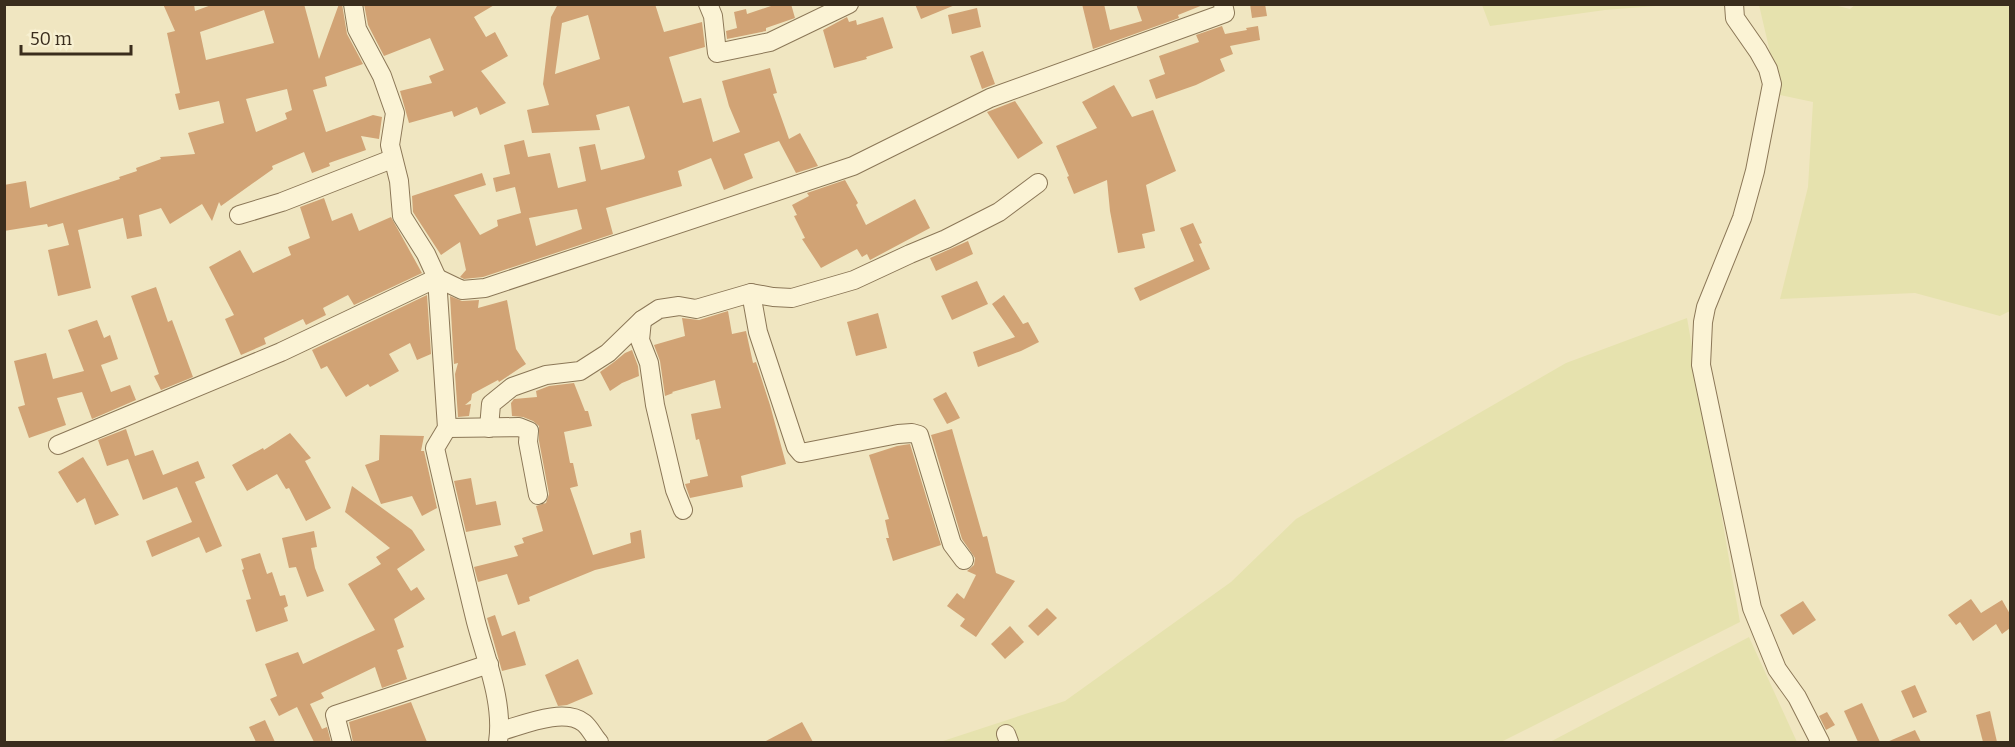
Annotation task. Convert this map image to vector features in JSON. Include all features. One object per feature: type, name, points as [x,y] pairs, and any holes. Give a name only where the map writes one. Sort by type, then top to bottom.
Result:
[{"type":"street","points":[[353,4],[357,29],[382,76],[395,113],[390,145],[399,182],[402,216],[426,254],[437,278],[447,428],[435,448],[477,624],[489,664],[500,736],[556,716],[573,717],[584,724],[598,742]]},
{"type":"street","points":[[708,4],[713,16],[717,53],[770,42],[849,4]]},
{"type":"street","points":[[437,278],[462,290],[484,288],[853,166],[990,98],[1225,13],[1223,4]]},
{"type":"street","points":[[1734,4],[1735,18],[1758,51],[1768,69],[1772,84],[1755,171],[1742,218],[1706,307],[1701,365],[1752,608],[1777,669],[1797,697],[1820,742]]},
{"type":"street","points":[[239,215],[282,202],[392,159]]},
{"type":"street","points":[[489,428],[491,404],[512,387],[546,375],[580,371],[608,353],[642,320],[659,309],[679,306],[696,309],[751,293],[792,298],[854,280],[946,239],[988,217],[1038,183]]},
{"type":"street","points":[[58,445],[281,352],[437,278]]},
{"type":"street","points":[[751,293],[758,332],[796,447],[801,453],[898,434],[919,435],[952,544],[964,560]]},
{"type":"street","points":[[642,320],[640,340],[649,363],[655,405],[675,490],[683,510]]},
{"type":"street","points":[[447,428],[519,427],[529,431],[528,441],[537,495]]},
{"type":"street","points":[[342,742],[335,715],[489,664]]},
{"type":"shaded area","points":[[1482,4],[1668,5],[1605,10],[1490,26]]},
{"type":"shaded area","points":[[1830,4],[1850,9],[1856,4],[2010,5],[2010,311],[2000,316],[1915,293],[1780,299],[1808,187],[1813,102],[1780,95],[1759,5]]},
{"type":"shaded area","points":[[1687,318],[1740,622],[1501,742],[940,742],[1065,701],[1231,582],[1296,519],[1566,363]]},
{"type":"shaded area","points":[[1749,637],[1797,742],[1550,742]]},
{"type":"building","points":[[163,4],[194,4],[195,11],[214,4],[304,4],[319,59],[339,4],[342,4],[347,34],[363,64],[325,77],[327,86],[313,90],[326,132],[373,115],[382,117],[379,139],[361,136],[366,150],[329,163],[330,166],[312,173],[304,152],[272,166],[273,169],[221,206],[219,202],[212,221],[202,204],[170,224],[161,208],[139,215],[142,236],[127,239],[123,218],[78,230],[91,288],[58,296],[48,250],[69,245],[63,223],[48,227],[47,224],[4,231],[4,185],[26,181],[30,208],[120,179],[119,177],[137,171],[136,168],[161,159],[160,157],[195,154],[188,133],[224,123],[219,101],[179,110],[175,94],[180,93],[167,33],[175,31]],"holes":[[[264,10],[274,43],[206,60],[200,32]],[[287,89],[292,110],[285,113],[287,119],[256,132],[246,99]]]},
{"type":"building","points":[[364,4],[496,4],[474,17],[486,37],[495,32],[508,56],[481,71],[506,103],[480,115],[477,107],[454,117],[452,111],[409,123],[400,91],[432,83],[429,76],[444,70],[430,38],[384,56],[368,25]]},
{"type":"building","points":[[558,4],[655,4],[664,32],[702,22],[705,47],[669,57],[683,103],[701,98],[713,142],[740,132],[722,81],[770,68],[777,93],[773,94],[789,139],[800,133],[818,166],[796,173],[779,141],[744,154],[753,178],[724,190],[711,158],[678,171],[682,186],[606,208],[613,234],[483,277],[464,279],[460,277],[466,270],[460,242],[441,255],[413,212],[412,196],[482,173],[486,185],[454,195],[480,235],[498,226],[497,220],[521,213],[515,187],[496,192],[493,178],[510,174],[504,145],[524,140],[528,157],[550,153],[558,188],[586,181],[579,147],[595,144],[601,170],[645,157],[629,106],[596,115],[600,130],[532,133],[527,110],[549,105],[543,84],[551,17]],"holes":[[[588,15],[600,59],[555,74],[562,23]],[[577,209],[582,229],[536,246],[529,218]]]},
{"type":"building","points":[[777,4],[791,4],[795,18],[766,28],[766,31],[727,39],[726,31],[737,28],[734,12],[746,9],[747,14]]},
{"type":"building","points":[[915,4],[955,4],[955,5],[921,19]]},
{"type":"building","points":[[1082,4],[1104,4],[1110,30],[1142,21],[1136,4],[1203,5],[1178,15],[1179,18],[1093,49]]},
{"type":"building","points":[[1250,4],[1265,4],[1267,16],[1252,18]]},
{"type":"building","points":[[977,8],[981,27],[952,34],[948,15]]},
{"type":"building","points":[[847,17],[849,22],[856,20],[857,25],[883,17],[893,48],[866,57],[867,59],[834,68],[823,30]]},
{"type":"building","points":[[1222,26],[1225,34],[1258,26],[1260,40],[1230,46],[1233,54],[1220,59],[1225,71],[1196,85],[1156,99],[1149,80],[1165,74],[1159,56],[1199,42],[1196,35]]},
{"type":"building","points":[[983,51],[995,84],[982,89],[970,56]]},
{"type":"building","points":[[1114,85],[1132,117],[1153,110],[1176,171],[1146,185],[1155,231],[1142,234],[1145,248],[1118,253],[1107,180],[1074,194],[1056,146],[1097,128],[1082,102]]},
{"type":"building","points":[[1015,101],[1043,143],[1018,159],[987,112]]},
{"type":"building","points":[[845,180],[858,203],[856,205],[866,225],[915,199],[930,228],[870,260],[867,254],[862,257],[857,249],[821,268],[802,239],[805,238],[794,216],[797,215],[792,205],[809,196],[807,193]]},
{"type":"building","points":[[324,198],[332,221],[352,213],[359,231],[391,217],[422,273],[354,305],[348,295],[323,308],[326,315],[306,325],[303,319],[264,338],[266,344],[241,355],[225,319],[234,315],[209,267],[240,250],[253,273],[291,255],[288,247],[310,238],[300,207]]},
{"type":"building","points":[[1193,223],[1210,269],[1140,301],[1134,288],[1194,261],[1180,228]]},
{"type":"building","points":[[968,241],[973,254],[936,271],[930,258]]},
{"type":"building","points":[[977,281],[988,304],[952,320],[941,296]]},
{"type":"building","points":[[156,287],[168,322],[172,320],[193,377],[161,390],[154,376],[159,374],[131,296]]},
{"type":"building","points":[[427,295],[431,354],[417,360],[410,343],[389,354],[399,371],[370,387],[368,384],[346,397],[327,366],[321,369],[312,350]]},
{"type":"building","points":[[1004,295],[1023,324],[1028,322],[1039,342],[978,367],[973,352],[1015,337],[992,304]]},
{"type":"building","points":[[450,296],[462,301],[479,300],[478,308],[507,300],[516,349],[526,364],[499,382],[498,380],[472,394],[471,400],[465,405],[471,404],[469,416],[458,417],[455,374],[458,363],[454,364]]},
{"type":"building","points":[[728,311],[732,334],[746,331],[753,363],[756,362],[786,464],[741,476],[743,487],[690,498],[685,484],[690,483],[690,480],[708,476],[699,439],[696,440],[691,414],[721,408],[715,380],[665,396],[660,361],[654,345],[685,336],[682,318],[699,320]]},
{"type":"building","points":[[878,313],[887,348],[856,356],[847,322]]},
{"type":"building","points":[[97,320],[104,338],[110,335],[118,359],[101,365],[111,392],[130,385],[136,400],[92,419],[82,392],[57,398],[66,425],[29,438],[18,407],[25,405],[14,361],[46,353],[53,379],[84,371],[68,330]]},
{"type":"building","points":[[632,350],[639,376],[610,391],[600,372]]},
{"type":"building","points":[[574,383],[585,411],[588,411],[592,426],[564,432],[570,463],[573,463],[578,486],[570,488],[593,555],[631,543],[630,533],[641,530],[645,558],[595,570],[529,597],[530,601],[518,605],[507,574],[478,582],[474,567],[518,556],[514,546],[524,543],[522,538],[543,531],[536,506],[546,503],[549,494],[539,441],[539,426],[523,417],[512,416],[511,403],[514,399],[537,397],[536,391],[549,386]]},
{"type":"building","points":[[946,392],[960,418],[947,424],[933,399]]},
{"type":"building","points":[[126,429],[135,456],[153,450],[163,475],[198,461],[205,478],[195,482],[222,546],[206,553],[199,537],[152,557],[146,541],[192,522],[177,487],[143,500],[128,459],[107,466],[98,440]]},
{"type":"building","points":[[952,429],[983,537],[987,536],[996,573],[1015,581],[976,637],[960,626],[965,619],[947,606],[957,593],[964,599],[976,575],[967,571],[974,565],[975,558],[962,539],[931,435]]},
{"type":"building","points":[[290,433],[311,458],[305,461],[331,508],[306,521],[289,488],[286,489],[277,474],[247,491],[232,465],[263,448],[264,450]]},
{"type":"building","points":[[380,435],[424,436],[421,451],[424,451],[437,508],[422,516],[412,496],[381,504],[365,465],[379,460]]},
{"type":"building","points":[[910,444],[941,545],[893,561],[886,538],[889,538],[885,520],[889,519],[869,455]]},
{"type":"building","points":[[83,457],[119,515],[95,525],[85,498],[77,503],[58,472]]},
{"type":"building","points":[[471,478],[476,505],[496,501],[501,525],[466,532],[454,481]]},
{"type":"building","points":[[352,486],[412,530],[425,550],[397,569],[411,591],[417,587],[425,599],[394,619],[404,647],[397,650],[407,679],[382,688],[375,667],[321,693],[324,698],[310,704],[322,729],[327,727],[331,742],[314,742],[297,707],[279,716],[270,699],[277,696],[265,664],[298,652],[303,664],[375,630],[348,584],[381,564],[376,557],[390,548],[345,512]]},
{"type":"building","points":[[314,531],[317,547],[311,548],[315,568],[324,591],[307,597],[296,567],[289,568],[282,538]]},
{"type":"building","points":[[260,553],[267,574],[272,572],[280,596],[285,595],[288,606],[284,608],[288,621],[256,632],[246,600],[251,599],[241,559]]},
{"type":"building","points":[[1971,599],[1981,613],[2002,600],[2010,614],[2010,628],[2002,634],[1996,624],[1973,641],[1960,622],[1956,625],[1948,615]]},
{"type":"building","points":[[1803,601],[1816,620],[1793,635],[1780,615]]},
{"type":"building","points":[[1047,608],[1057,618],[1038,636],[1028,626]]},
{"type":"building","points":[[495,615],[502,636],[515,631],[526,665],[502,671],[487,618]]},
{"type":"building","points":[[1010,626],[1024,642],[1005,659],[991,644]]},
{"type":"building","points":[[578,659],[593,694],[567,705],[558,706],[545,675]]},
{"type":"building","points":[[1915,685],[1927,712],[1913,718],[1901,691]]},
{"type":"building","points":[[411,702],[427,742],[353,742],[349,722]]},
{"type":"building","points":[[1862,703],[1880,742],[1858,742],[1844,711]]},
{"type":"building","points":[[1990,711],[1997,742],[1983,742],[1976,715]]},
{"type":"building","points":[[1827,712],[1835,725],[1826,730],[1819,716]]},
{"type":"building","points":[[265,720],[275,742],[256,742],[249,727]]},
{"type":"building","points":[[802,722],[813,742],[764,742]]},
{"type":"building","points":[[1915,730],[1921,742],[1887,742]]}]
